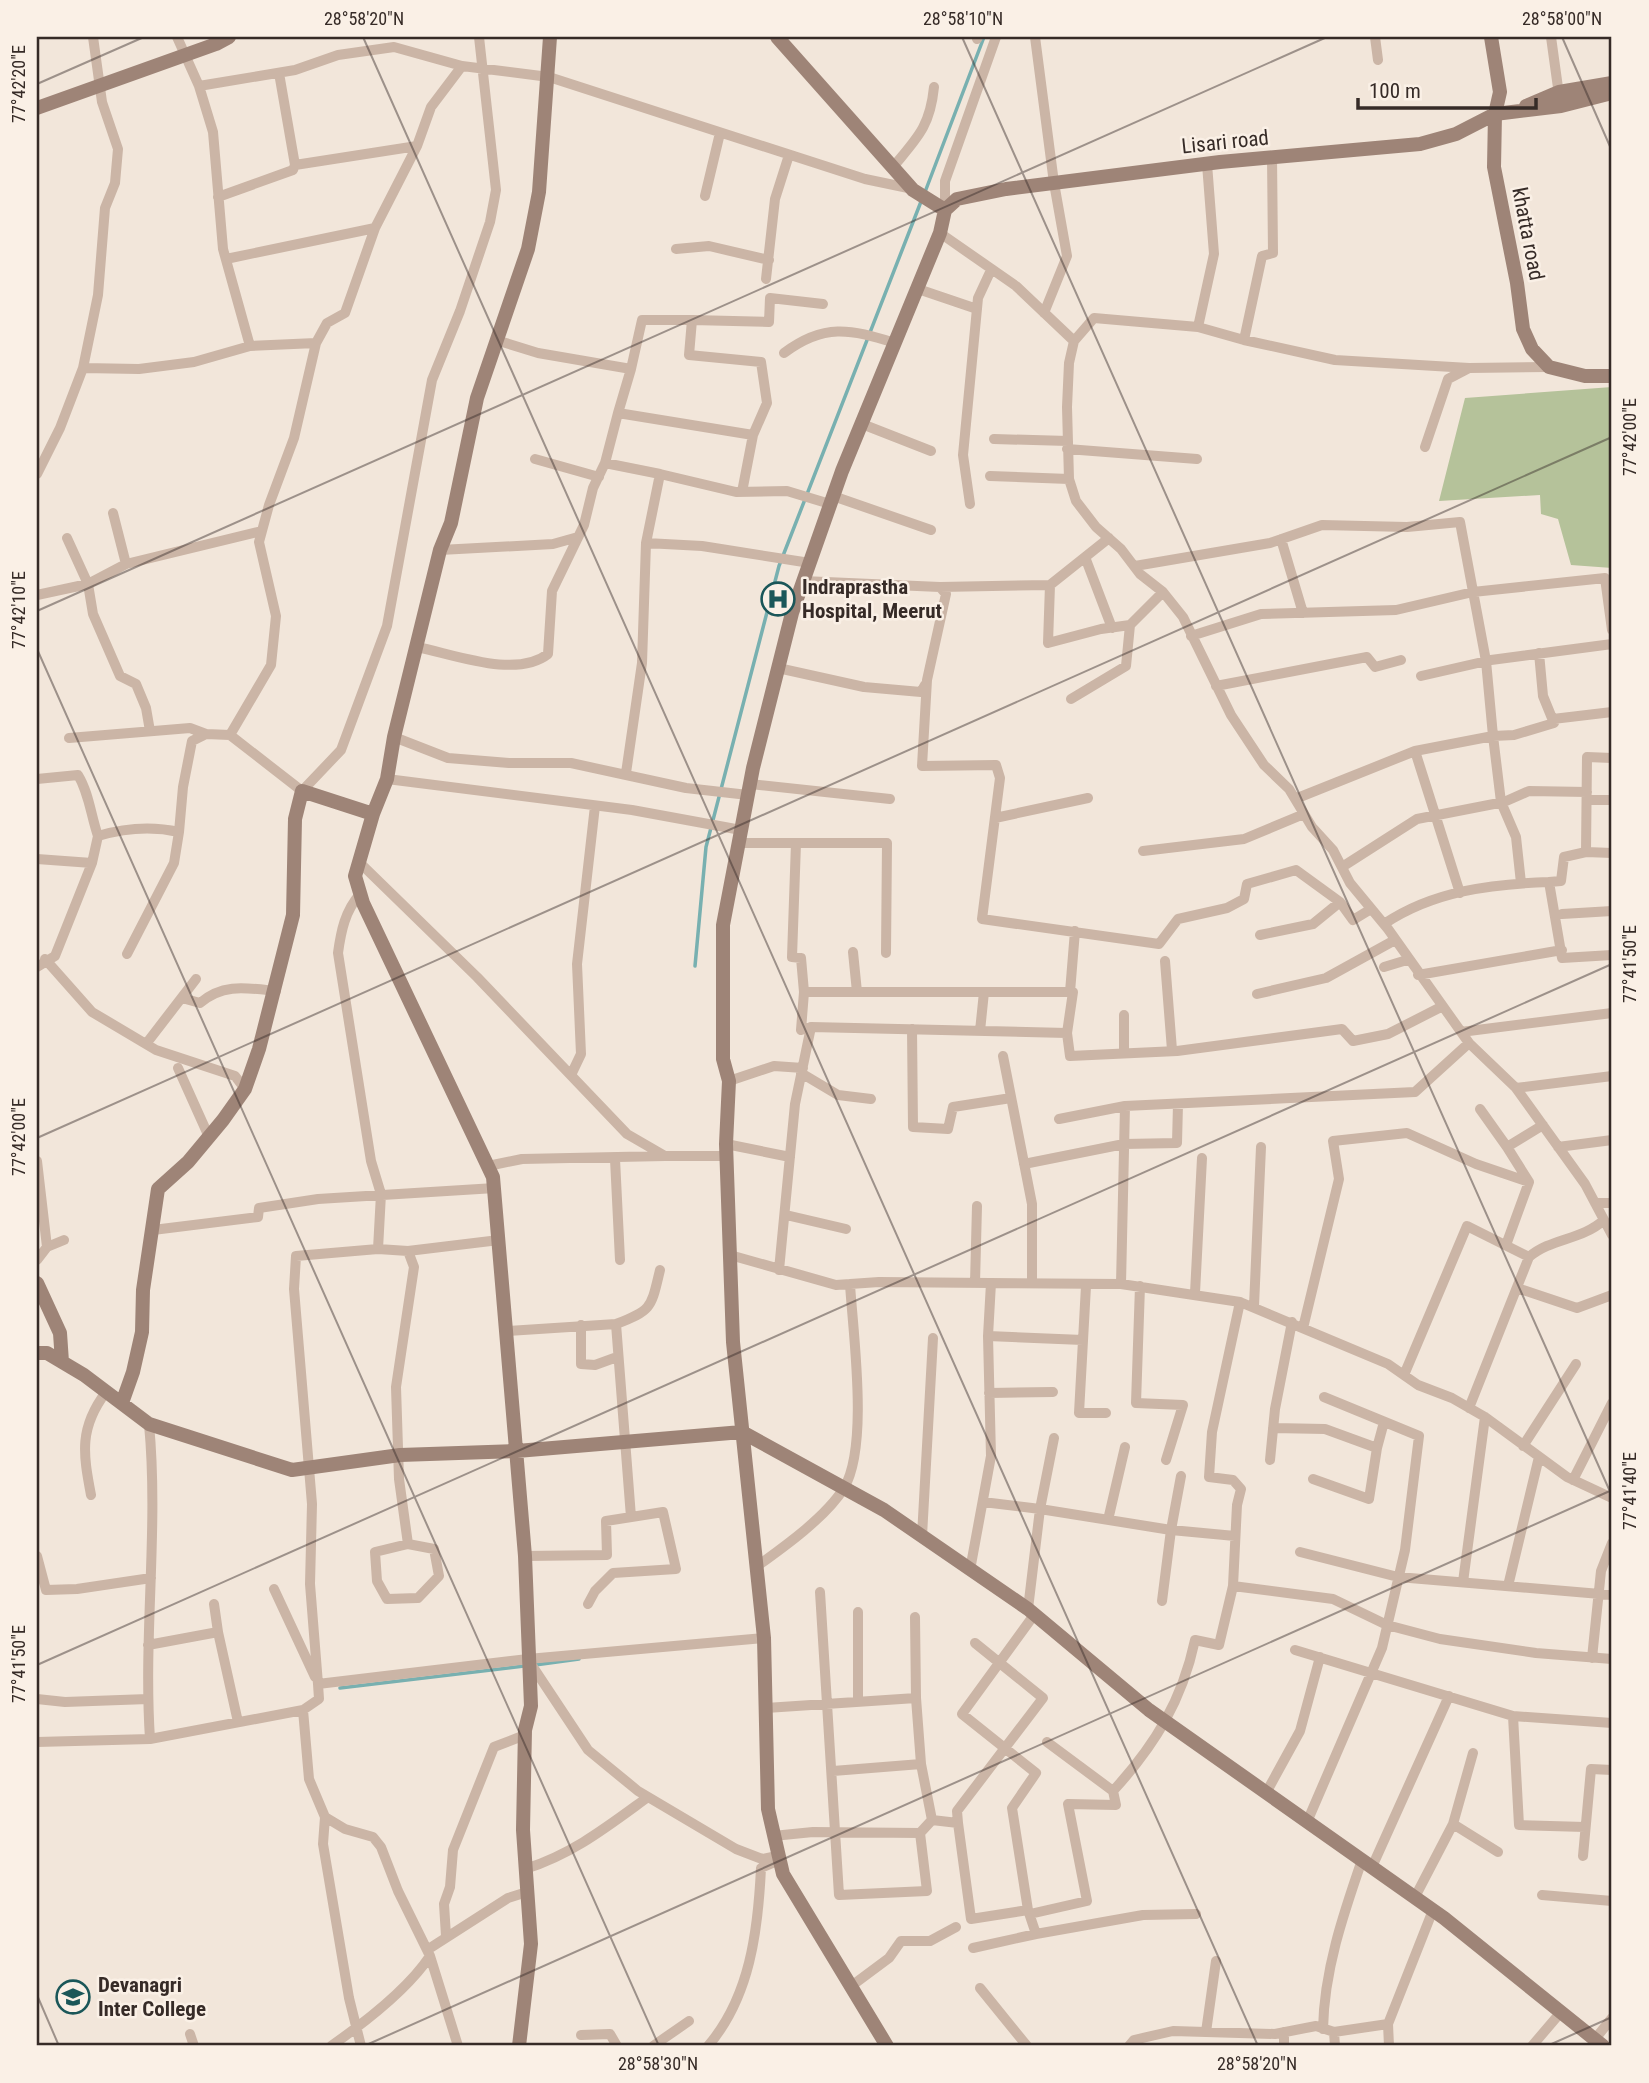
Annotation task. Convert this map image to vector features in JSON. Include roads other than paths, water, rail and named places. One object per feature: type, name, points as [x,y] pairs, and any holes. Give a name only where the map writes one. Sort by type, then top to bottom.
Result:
[{"type":"street","points":[[37,474],[60,428],[83,368],[98,295],[105,208],[115,183],[118,149],[99,87],[93,37]]},
{"type":"street","points":[[177,37],[199,86],[213,132],[226,259],[250,346]]},
{"type":"street","points":[[37,108],[229,37]]},
{"type":"street","points":[[121,1403],[133,1372],[142,1332],[143,1290],[158,1189],[209,1137],[245,1089],[276,991],[293,915],[295,819],[302,791],[341,750],[387,626],[432,380],[460,311],[490,222],[496,190],[479,37]]},
{"type":"street","points":[[519,2046],[531,1944],[525,1869],[525,1735],[531,1706],[526,1556],[495,1188],[488,1166],[360,894],[355,876],[373,814],[387,779],[394,737],[440,550],[451,523],[477,398],[530,238],[539,192],[550,37]]},
{"type":"street","points":[[777,37],[893,167],[920,194],[945,209]]},
{"type":"street","points":[[887,2046],[850,1987],[778,1859],[768,1809],[764,1638],[733,1342],[726,1150],[729,1081],[723,1059],[723,925],[749,790],[778,668],[803,581],[832,500],[940,233],[945,209],[945,181],[996,37]]},
{"type":"street","points":[[1035,37],[1054,183],[1067,256],[1044,313]]},
{"type":"street","points":[[1376,37],[1378,60]]},
{"type":"street","name":"khatta road","points":[[1491,37],[1502,113],[1493,167],[1517,283],[1523,329],[1532,349],[1549,367]]},
{"type":"street","points":[[1550,37],[1560,99]]},
{"type":"street","points":[[199,86],[279,73],[338,55],[394,47],[462,65],[549,77],[865,179],[920,194]]},
{"type":"street","points":[[230,735],[271,665],[276,616],[260,542],[294,438],[316,343],[327,323],[345,313],[375,228],[417,146],[431,107],[462,65]]},
{"type":"street","points":[[218,197],[293,170],[295,165],[279,73]]},
{"type":"street","name":"Lisari road","points":[[945,209],[957,199],[1006,188],[1272,157],[1420,144],[1456,134],[1502,113],[1612,83]]},
{"type":"street","points":[[893,167],[922,133],[932,104],[933,87]]},
{"type":"street","name":"Lisari road","points":[[1560,99],[1612,93]]},
{"type":"street","points":[[705,196],[720,132]]},
{"type":"street","points":[[295,165],[417,146]]},
{"type":"street","points":[[766,279],[775,199],[789,155]]},
{"type":"street","points":[[1244,340],[1262,256],[1273,253],[1272,157]]},
{"type":"street","points":[[1198,327],[1214,254],[1207,164]]},
{"type":"street","points":[[226,259],[375,228]]},
{"type":"street","points":[[940,233],[1016,286],[1074,341]]},
{"type":"street","points":[[676,248],[709,246],[769,260]]},
{"type":"street","points":[[970,504],[963,455],[978,298],[991,270]]},
{"type":"street","points":[[918,289],[977,309]]},
{"type":"street","points":[[417,647],[505,666],[541,659],[548,654],[552,591],[578,537],[605,463],[642,320],[769,322],[770,298],[823,304]]},
{"type":"street","points":[[1612,376],[1585,376],[1549,367],[1469,368],[1335,360],[1198,327],[1094,318],[1074,341],[1067,384],[1069,479],[1076,501],[1135,566],[1163,592],[1182,617],[1216,686],[1264,765],[1296,799],[1407,960],[1469,1043],[1516,1087],[1595,1203],[1612,1235]]},
{"type":"street","points":[[692,320],[689,355],[761,362],[767,403],[752,435],[742,492]]},
{"type":"street","points":[[784,353],[821,331],[859,332],[895,344]]},
{"type":"street","points":[[496,340],[538,353],[631,369]]},
{"type":"street","points":[[83,368],[139,369],[194,362],[250,346],[316,343]]},
{"type":"street","points":[[1425,447],[1448,379],[1469,368]]},
{"type":"street","points":[[618,413],[752,435]]},
{"type":"street","points":[[862,424],[931,451]]},
{"type":"street","points":[[994,439],[1197,459]]},
{"type":"street","points":[[535,459],[598,477]]},
{"type":"street","points":[[605,463],[742,492],[787,491],[832,500],[931,530]]},
{"type":"street","points":[[626,773],[642,663],[646,543],[660,474]]},
{"type":"street","points":[[990,476],[1069,479]]},
{"type":"street","points":[[113,513],[126,564]]},
{"type":"street","points":[[1135,566],[1281,539],[1322,525],[1407,527],[1460,523],[1486,661],[1501,802],[1516,837],[1521,883]]},
{"type":"street","points":[[37,596],[88,584],[126,564],[262,531]]},
{"type":"street","points":[[440,550],[553,544],[578,537]]},
{"type":"street","points":[[67,538],[88,584],[93,614],[120,676],[136,684],[146,708],[150,731]]},
{"type":"street","points":[[803,581],[940,587],[1050,585],[1109,538]]},
{"type":"street","points":[[1281,539],[1303,613]]},
{"type":"street","points":[[646,543],[702,545],[810,563]]},
{"type":"street","points":[[1085,557],[1112,628]]},
{"type":"street","points":[[1191,636],[1261,614],[1396,610],[1473,592],[1605,578],[1612,630]]},
{"type":"street","points":[[1050,585],[1048,643],[1130,625],[1163,592]]},
{"type":"street","points":[[940,587],[946,594],[927,680],[922,766],[996,765],[1000,778],[982,919],[1159,944],[1178,919],[1227,908],[1244,899],[1247,884],[1296,870],[1340,902],[1353,920],[1371,909]]},
{"type":"street","points":[[1071,699],[1126,666],[1130,625]]},
{"type":"street","points":[[1421,676],[1486,661],[1612,644]]},
{"type":"street","points":[[1296,799],[1415,751],[1493,736],[1514,735],[1554,723],[1543,696],[1539,653]]},
{"type":"street","points":[[1216,686],[1367,657],[1375,667],[1401,660]]},
{"type":"street","points":[[778,668],[864,687],[921,692],[927,680]]},
{"type":"street","points":[[1553,719],[1612,712]]},
{"type":"street","points":[[69,738],[116,737],[190,728],[206,734],[230,735],[302,791],[373,814]]},
{"type":"street","points":[[127,954],[174,863],[183,787],[192,741],[206,734]]},
{"type":"street","points":[[394,737],[447,758],[509,763],[571,763],[686,788],[890,799]]},
{"type":"street","points":[[1415,751],[1460,893]]},
{"type":"street","points":[[1586,852],[1587,757],[1612,758]]},
{"type":"street","points":[[37,779],[78,775],[86,788],[89,811],[98,836],[92,863],[55,956],[41,963],[92,1012],[156,1050],[235,1076],[245,1089]]},
{"type":"street","points":[[387,779],[473,788],[595,806],[740,836],[796,843],[887,843],[886,953]]},
{"type":"street","points":[[1342,867],[1417,818],[1501,802],[1529,791],[1612,800]]},
{"type":"street","points":[[995,818],[1088,798]]},
{"type":"street","points":[[570,1075],[582,1054],[577,964],[595,806]]},
{"type":"street","points":[[1143,850],[1244,839],[1304,814]]},
{"type":"street","points":[[98,836],[118,830],[160,828],[179,832]]},
{"type":"street","points":[[796,843],[792,957],[801,958],[804,992],[801,1030],[811,1027],[1067,1033]]},
{"type":"street","points":[[1384,924],[1409,907],[1460,893],[1501,884],[1561,881],[1564,857],[1586,852],[1612,853]]},
{"type":"street","points":[[37,859],[92,863]]},
{"type":"street","points":[[359,862],[477,977],[627,1135],[665,1156]]},
{"type":"street","points":[[1549,882],[1562,958],[1612,955]]},
{"type":"street","points":[[360,894],[350,905],[338,953],[371,1161],[381,1194],[378,1249]]},
{"type":"street","points":[[1260,935],[1313,924],[1340,902]]},
{"type":"street","points":[[1562,914],[1612,911]]},
{"type":"street","points":[[1069,992],[1075,931]]},
{"type":"street","points":[[1257,993],[1326,978],[1395,940]]},
{"type":"street","points":[[1418,975],[1562,950]]},
{"type":"street","points":[[853,953],[857,992]]},
{"type":"street","points":[[1384,967],[1407,960]]},
{"type":"street","points":[[1165,961],[1172,1050]]},
{"type":"street","points":[[146,1044],[196,979]]},
{"type":"street","points":[[182,998],[200,1003],[214,991],[232,988],[276,991]]},
{"type":"street","points":[[804,992],[1073,992],[1067,1033],[1070,1056],[1172,1050],[1342,1029],[1353,1041],[1388,1034],[1441,1007]]},
{"type":"street","points":[[980,1031],[984,992]]},
{"type":"street","points":[[1461,1032],[1612,1013]]},
{"type":"street","points":[[1124,1015],[1124,1052]]},
{"type":"street","points":[[779,1270],[795,1104],[811,1027]]},
{"type":"street","points":[[912,1030],[913,1127],[948,1129],[953,1108],[1011,1098]]},
{"type":"street","points":[[1059,1118],[1125,1106],[1415,1092],[1469,1043]]},
{"type":"street","points":[[1003,1056],[1032,1204],[1032,1282]]},
{"type":"street","points":[[729,1081],[774,1066],[802,1071],[838,1095],[871,1099]]},
{"type":"street","points":[[178,1068],[209,1137]]},
{"type":"street","points":[[1516,1087],[1612,1076]]},
{"type":"street","points":[[1024,1164],[1124,1144],[1177,1143],[1178,1104]]},
{"type":"street","points":[[1121,1284],[1125,1106]]},
{"type":"street","points":[[1480,1109],[1529,1182]]},
{"type":"street","points":[[1507,1147],[1543,1125]]},
{"type":"street","points":[[1303,1328],[1339,1179],[1333,1141],[1407,1133],[1476,1164],[1529,1182]]},
{"type":"street","points":[[1558,1147],[1612,1140]]},
{"type":"street","points":[[1254,1306],[1261,1147]]},
{"type":"street","points":[[488,1166],[522,1159],[615,1159],[726,1150],[790,1157]]},
{"type":"street","points":[[1195,1293],[1202,1158]]},
{"type":"street","points":[[615,1159],[620,1260]]},
{"type":"street","points":[[37,1161],[47,1247]]},
{"type":"street","points":[[1506,1245],[1529,1182]]},
{"type":"street","points":[[153,1230],[258,1217],[259,1208],[381,1194],[495,1188]]},
{"type":"street","points":[[1595,1203],[1612,1203]]},
{"type":"street","points":[[975,1283],[977,1206]]},
{"type":"street","points":[[786,1215],[845,1228]]},
{"type":"street","points":[[1468,1408],[1529,1257],[1540,1248],[1590,1232],[1604,1220]]},
{"type":"street","points":[[1404,1375],[1467,1226],[1529,1257]]},
{"type":"street","points":[[37,1260],[47,1247],[64,1240]]},
{"type":"street","points":[[37,1742],[150,1739],[303,1710],[319,1699],[310,1584],[313,1552],[309,1468],[294,1289],[296,1256],[378,1249],[408,1251],[499,1240]]},
{"type":"street","points":[[408,1251],[414,1267],[396,1387],[399,1479],[408,1544]]},
{"type":"street","points":[[730,1255],[836,1285],[1032,1282],[1086,1286],[1121,1284],[1240,1301],[1388,1364],[1485,1417],[1573,1480],[1612,1497]]},
{"type":"street","points":[[507,1331],[616,1324],[638,1316],[651,1305],[660,1270]]},
{"type":"street","points":[[37,1283],[60,1333],[62,1362]]},
{"type":"street","points":[[970,1570],[991,1456],[988,1336],[991,1283]]},
{"type":"street","points":[[757,1567],[798,1538],[844,1488],[858,1431],[850,1284]]},
{"type":"street","points":[[1086,1286],[1079,1413],[1106,1413]]},
{"type":"street","points":[[1140,1286],[1136,1403],[1183,1405],[1166,1460]]},
{"type":"street","points":[[1517,1289],[1577,1308],[1612,1297]]},
{"type":"street","points":[[1112,1791],[1138,1764],[1167,1723],[1195,1640],[1219,1645],[1233,1586],[1240,1484],[1233,1480],[1209,1477],[1212,1432],[1240,1301]]},
{"type":"street","points":[[1270,1460],[1292,1322]]},
{"type":"street","points":[[616,1324],[632,1517]]},
{"type":"street","points":[[581,1325],[581,1364],[595,1365],[617,1357]]},
{"type":"street","points":[[988,1336],[1083,1339]]},
{"type":"street","points":[[922,1536],[933,1338]]},
{"type":"street","points":[[37,1353],[47,1353],[62,1362],[149,1424],[292,1470],[400,1455],[517,1451],[742,1432],[844,1488],[922,1536],[1031,1612],[1167,1723],[1433,1910],[1599,2043],[1612,2018]]},
{"type":"street","points":[[1523,1446],[1576,1364]]},
{"type":"street","points":[[90,1495],[83,1451],[91,1416],[106,1392]]},
{"type":"street","points":[[989,1393],[1053,1392]]},
{"type":"street","points":[[1307,1822],[1371,1672],[1387,1625],[1405,1550],[1419,1436],[1324,1397]]},
{"type":"street","points":[[1573,1480],[1612,1403]]},
{"type":"street","points":[[1463,1583],[1485,1417]]},
{"type":"street","points":[[1313,1479],[1369,1499],[1384,1422]]},
{"type":"street","points":[[149,1424],[154,1507],[148,1645],[150,1739]]},
{"type":"street","points":[[1273,1428],[1325,1429],[1377,1448]]},
{"type":"street","points":[[1036,1934],[1029,1912],[1012,1808],[1036,1773],[962,1714],[1031,1612],[1040,1509],[1054,1438]]},
{"type":"street","points":[[1108,1520],[1125,1447]]},
{"type":"street","points":[[1508,1586],[1539,1457]]},
{"type":"street","points":[[1162,1601],[1181,1476]]},
{"type":"street","points":[[983,1502],[1171,1530],[1235,1536]]},
{"type":"street","points":[[588,1604],[595,1591],[613,1573],[676,1569],[663,1512],[606,1521],[607,1555],[613,1573]]},
{"type":"street","points":[[1592,1658],[1601,1571],[1612,1543]]},
{"type":"street","points":[[408,1544],[434,1549],[439,1576],[418,1598],[387,1600],[377,1581],[375,1552],[408,1544]]},
{"type":"street","points":[[1300,1552],[1398,1577],[1612,1595]]},
{"type":"street","points":[[526,1556],[607,1555]]},
{"type":"street","points":[[37,1556],[41,1590],[77,1589],[151,1578]]},
{"type":"street","points":[[1233,1586],[1333,1599],[1387,1625],[1440,1639],[1612,1659]]},
{"type":"street","points":[[274,1589],[318,1684]]},
{"type":"street","points":[[820,1592],[839,1895],[927,1891],[920,1832]]},
{"type":"street","points":[[214,1604],[238,1722]]},
{"type":"street","points":[[858,1612],[858,1700]]},
{"type":"street","points":[[915,1617],[916,1698],[921,1764],[932,1820]]},
{"type":"street","points":[[148,1645],[218,1632]]},
{"type":"street","points":[[318,1684],[764,1638]]},
{"type":"street","points":[[975,1643],[1043,1698],[957,1811],[971,1919],[1087,1901],[1068,1804],[1115,1805],[1112,1791],[1047,1742]]},
{"type":"street","points":[[1295,1650],[1513,1716],[1612,1723]]},
{"type":"street","points":[[1266,1793],[1300,1731],[1320,1657]]},
{"type":"street","points":[[529,1663],[587,1750],[648,1797],[736,1849],[762,1859],[778,1859]]},
{"type":"street","points":[[1335,2046],[1328,2030],[1323,1997],[1342,1919],[1449,1696]]},
{"type":"street","points":[[766,1708],[916,1698]]},
{"type":"street","points":[[37,1699],[65,1702],[148,1699]]},
{"type":"street","points":[[303,1710],[309,1779],[325,1817],[323,1844],[361,2046]]},
{"type":"street","points":[[1513,1716],[1519,1825],[1585,1827]]},
{"type":"street","points":[[446,1936],[444,1904],[450,1887],[453,1850],[463,1823],[494,1747],[525,1735]]},
{"type":"street","points":[[1415,1897],[1453,1824],[1473,1753]]},
{"type":"street","points":[[833,1771],[921,1764]]},
{"type":"street","points":[[1583,1856],[1591,1769],[1612,1770]]},
{"type":"street","points":[[525,1869],[557,1859],[598,1835],[648,1797]]},
{"type":"street","points":[[325,1817],[345,1829],[373,1837],[429,1953],[458,2046]]},
{"type":"street","points":[[773,1836],[920,1832],[932,1820]]},
{"type":"street","points":[[932,1820],[958,1823]]},
{"type":"street","points":[[1453,1824],[1498,1852]]},
{"type":"street","points":[[708,2046],[740,1993],[758,1928],[761,1868],[778,1859]]},
{"type":"street","points":[[331,2046],[418,1975],[429,1953],[446,1936],[508,1898],[527,1892]]},
{"type":"street","points":[[1542,1895],[1612,1901]]},
{"type":"street","points":[[1389,2046],[1388,2024],[1433,1910]]},
{"type":"street","points":[[972,1948],[1143,1915],[1196,1914]]},
{"type":"street","points":[[850,1987],[889,1958],[901,1941],[930,1941],[956,1927]]},
{"type":"street","points":[[1206,2032],[1216,1961]]},
{"type":"street","points":[[980,1988],[1027,2046]]},
{"type":"street","points":[[1532,2046],[1560,2012]]},
{"type":"street","points":[[653,2046],[689,2021]]},
{"type":"street","points":[[1129,2046],[1134,2040],[1172,2031],[1284,2032],[1316,2026],[1328,2030],[1388,2024]]},
{"type":"street","points":[[1284,2032],[1284,2046]]},
{"type":"street","points":[[190,2034],[194,2046]]},
{"type":"street","points":[[581,2035],[610,2034],[617,2046]]},
{"type":"waterway","points":[[925,192],[984,37]]},
{"type":"waterway","points":[[695,966],[706,847],[779,566],[922,199]]},
{"type":"waterway","points":[[535,1665],[579,1659]]},
{"type":"waterway","points":[[340,1688],[524,1666]]},
{"type":"place","name":"Indraprastha Hospital, Meerut","points":[[778,599]]},
{"type":"place","name":"Devanagri Inter College","points":[[73,1997]]}]
